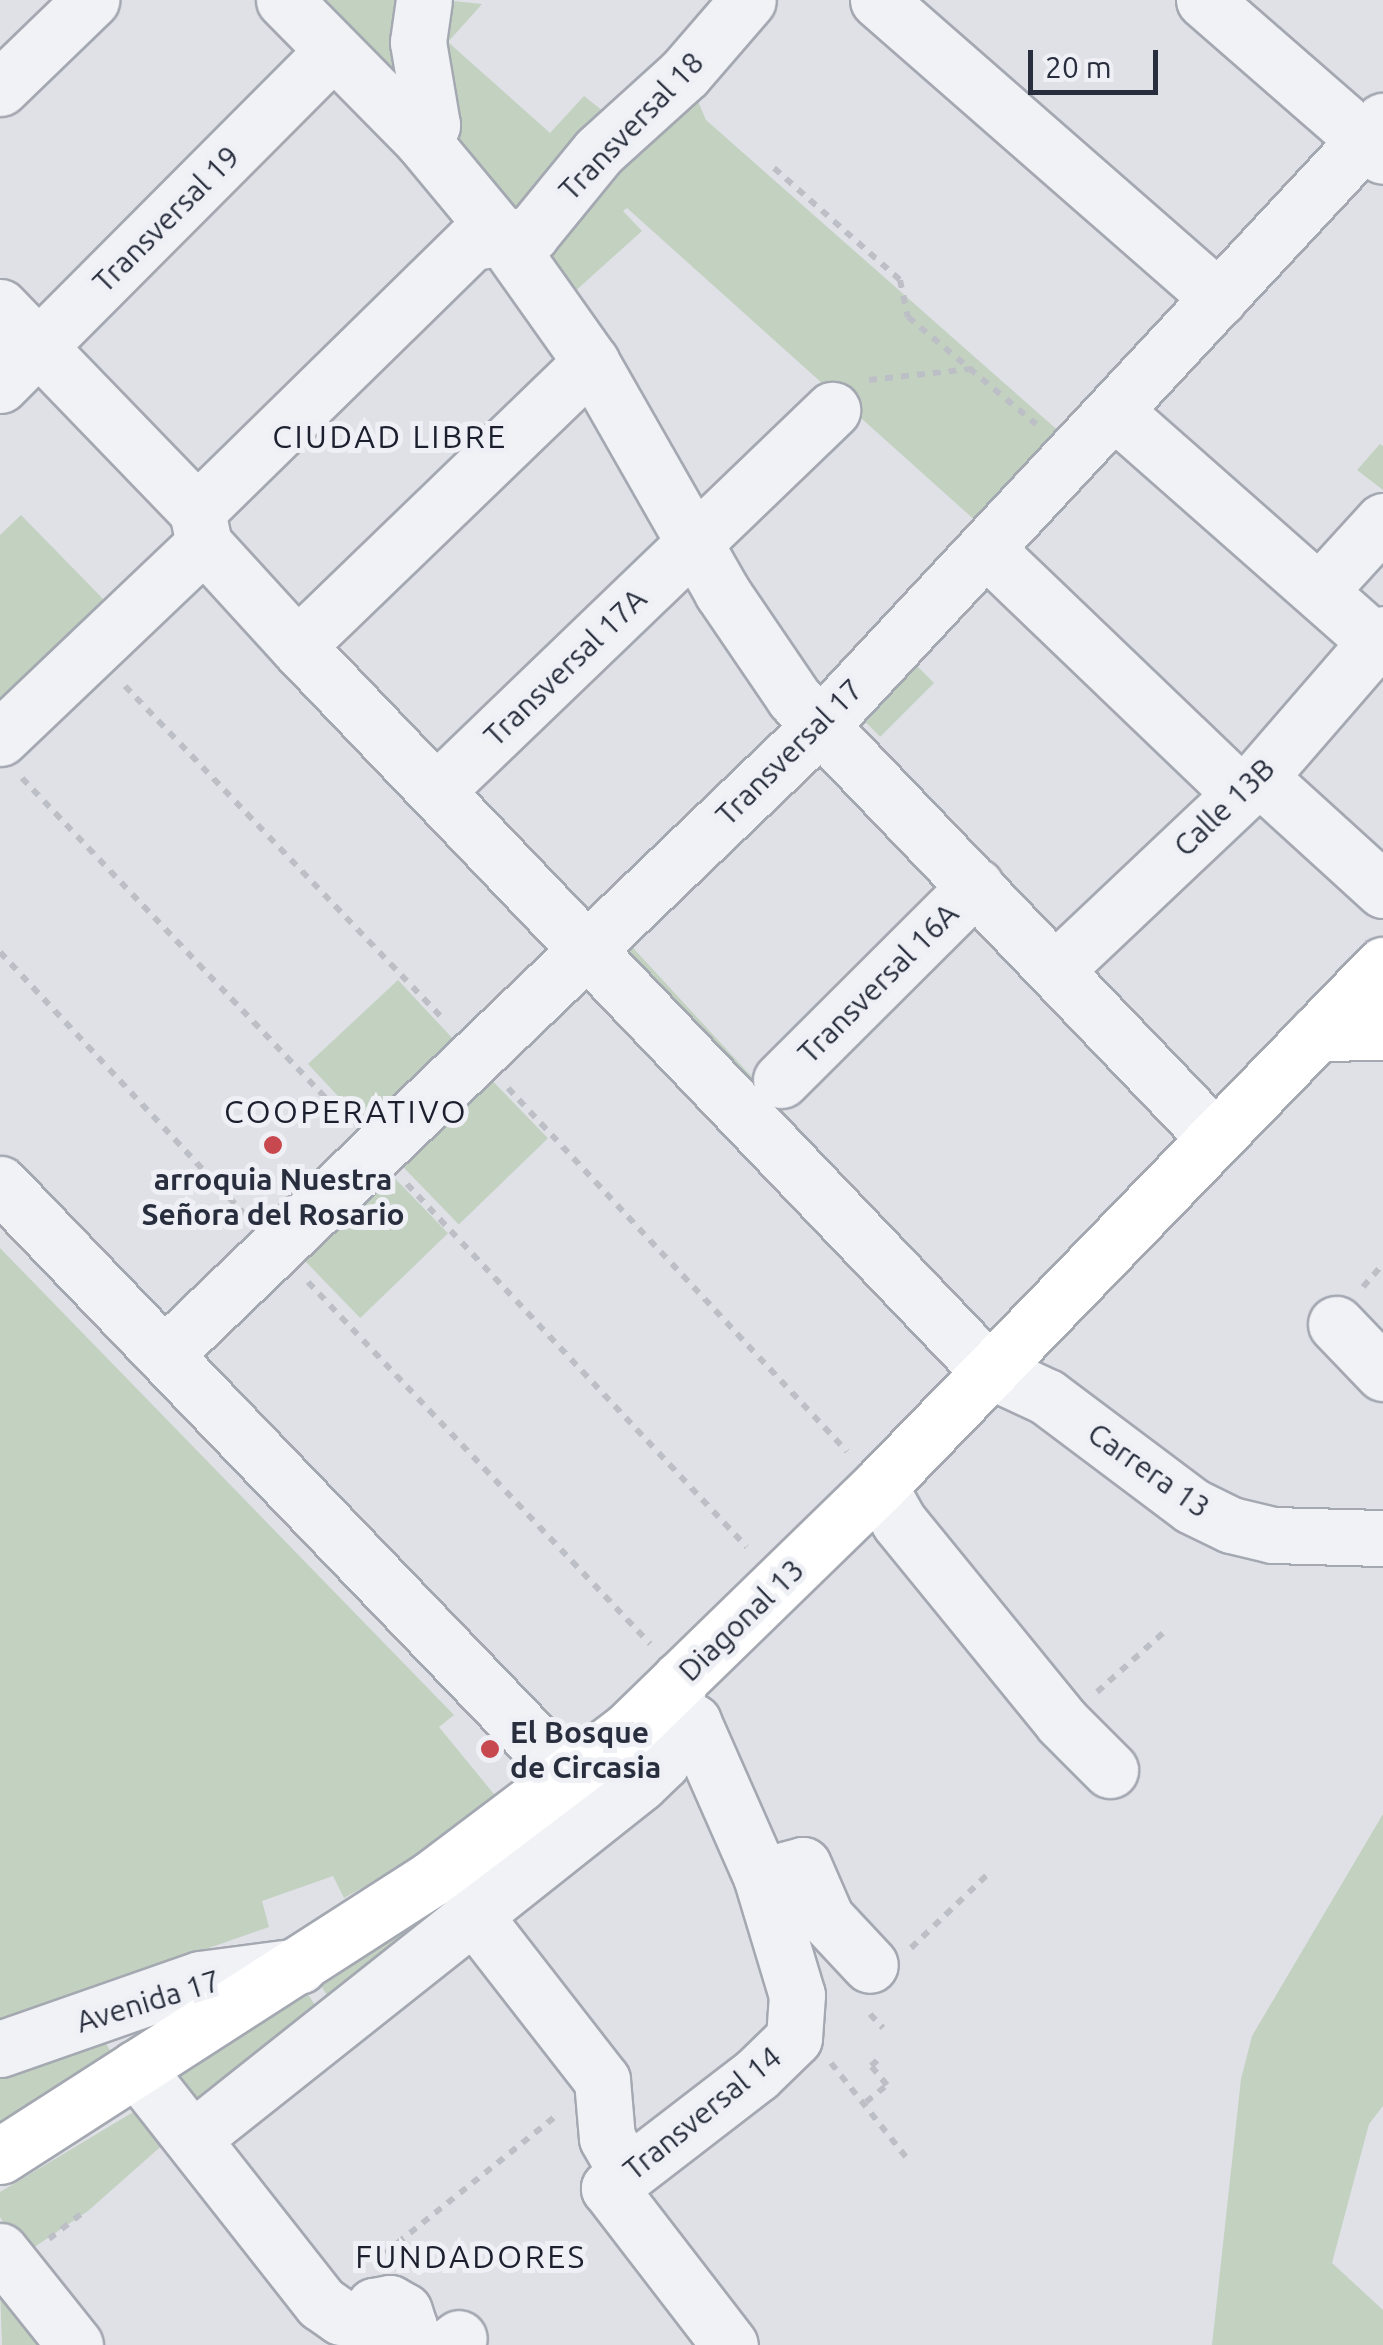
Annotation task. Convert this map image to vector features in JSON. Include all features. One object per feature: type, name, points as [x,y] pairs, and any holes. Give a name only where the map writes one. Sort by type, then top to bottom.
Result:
[{"type":"main road","name":"Diagonal 13","points":[[0,2156],[298,1966],[570,1778],[679,1694],[780,1582],[1383,965]]},
{"type":"main road","points":[[1316,1033],[1383,1032]]},
{"type":"street","points":[[0,88],[91,0]]},
{"type":"street","points":[[284,0],[420,140],[504,238],[591,362],[694,544],[819,727],[1214,1136]]},
{"type":"street","points":[[420,140],[432,126],[418,42],[424,0]]},
{"type":"street","name":"Transversal 18","points":[[7,754],[200,527],[472,242],[530,234],[599,151],[685,74],[748,0]]},
{"type":"street","points":[[878,0],[1219,298]]},
{"type":"street","points":[[1204,0],[1377,140]]},
{"type":"street","name":"Transversal 19","points":[[0,386],[332,52]]},
{"type":"street","name":"Transversal 17","points":[[166,1354],[374,1149],[819,727],[1219,298],[1377,140]]},
{"type":"street","points":[[0,307],[200,527],[297,646],[987,1369]]},
{"type":"street","points":[[297,646],[591,362]]},
{"type":"street","points":[[694,544],[832,410]]},
{"type":"street","points":[[1114,411],[1380,638]]},
{"type":"street","points":[[1321,590],[1383,520]]},
{"type":"street","name":"Transversal 17A","points":[[436,791],[694,544]]},
{"type":"street","points":[[986,549],[1250,785],[1383,890]]},
{"type":"street","name":"Calle 13B","points":[[1055,970],[1250,785],[1380,638]]},
{"type":"street","name":"Transversal 16A","points":[[780,1080],[976,886]]},
{"type":"street","points":[[0,1184],[570,1778]]},
{"type":"street","points":[[1336,1324],[1383,1374]]},
{"type":"street","name":"Carrera 13","points":[[987,1369],[1047,1397],[1192,1506],[1231,1525],[1274,1535],[1383,1538]]},
{"type":"street","points":[[878,1486],[899,1522],[1062,1722],[1110,1770]]},
{"type":"street","points":[[679,1694],[761,1876],[797,1995],[794,2038]]},
{"type":"street","points":[[192,2138],[476,1917],[662,1762],[679,1694]]},
{"type":"street","points":[[761,1876],[803,1865],[826,1918],[883,1963]]},
{"type":"street","points":[[476,1917],[602,2080],[608,2138],[618,2181],[730,2345]]},
{"type":"street","name":"Avenida 17","points":[[0,2049],[200,1979],[298,1966]]},
{"type":"street","name":"Transversal 14","points":[[618,2181],[758,2074],[794,2038]]},
{"type":"street","points":[[136,2068],[192,2138],[365,2328]]},
{"type":"street","points":[[0,2251],[74,2345]]},
{"type":"path","points":[[774,168],[900,280],[908,317],[1073,455]]},
{"type":"path","points":[[832,410],[860,383],[886,375],[972,370]]},
{"type":"path","points":[[7,754],[780,1582]]},
{"type":"path","points":[[0,952],[276,1248],[679,1694]]},
{"type":"path","points":[[1062,1722],[1164,1632]]},
{"type":"path","points":[[883,1963],[992,1870]]},
{"type":"path","points":[[794,2038],[814,2044],[866,2102]]},
{"type":"path","points":[[882,2056],[870,2066],[887,2085],[861,2106],[906,2156]]},
{"type":"path","points":[[365,2328],[602,2080]]},
{"type":"green space","points":[[321,0],[415,0],[413,93]]},
{"type":"green space","points":[[443,0],[482,4],[448,42],[550,133],[584,96],[613,119],[522,221],[497,203],[453,132],[436,15]]},
{"type":"green space","points":[[697,99],[706,120],[1062,434],[978,523],[627,208],[623,211],[642,231],[573,293],[543,246],[551,231]]},
{"type":"green space","points":[[1380,444],[1383,446],[1383,490],[1357,470]]},
{"type":"green space","points":[[21,515],[109,605],[0,710],[0,535]]},
{"type":"green space","points":[[917,666],[934,683],[880,737],[863,720]]},
{"type":"green space","points":[[624,938],[809,1139],[831,1167],[836,1194],[618,942]]},
{"type":"green space","points":[[398,980],[458,1044],[368,1128],[308,1064]]},
{"type":"green space","points":[[482,1070],[548,1138],[459,1224],[393,1156]]},
{"type":"green space","points":[[382,1165],[448,1233],[360,1318],[294,1250]]},
{"type":"green space","points":[[0,1248],[454,1715],[439,1727],[498,1799],[418,1857],[344,1898],[333,1876],[262,1901],[269,1927],[0,2021]]},
{"type":"green space","points":[[1383,1814],[1383,2106],[1369,2124],[1332,2263],[1383,2310],[1383,2345],[1212,2345],[1241,2079],[1252,2036]]},
{"type":"green space","points":[[445,1906],[334,2005],[321,1986]]},
{"type":"green space","points":[[307,1993],[321,2014],[185,2110],[176,2078]]},
{"type":"green space","points":[[102,2037],[114,2057],[0,2130],[0,2072]]},
{"type":"green space","points":[[140,2108],[167,2141],[88,2211],[24,2254],[0,2217],[0,2192]]},
{"type":"green space","points":[[0,2286],[50,2345],[2,2345]]},
{"type":"place","name":"arroquia Nuestra Señora del Rosario","points":[[273,1145]]},
{"type":"place","name":"El Bosque de Circasia","points":[[490,1749]]},
{"type":"district","name":"CIUDAD LIBRE","points":[[390,436]]},
{"type":"district","name":"COOPERATIVO","points":[[346,1111]]},
{"type":"district","name":"FUNDADORES","points":[[471,2256]]}]
